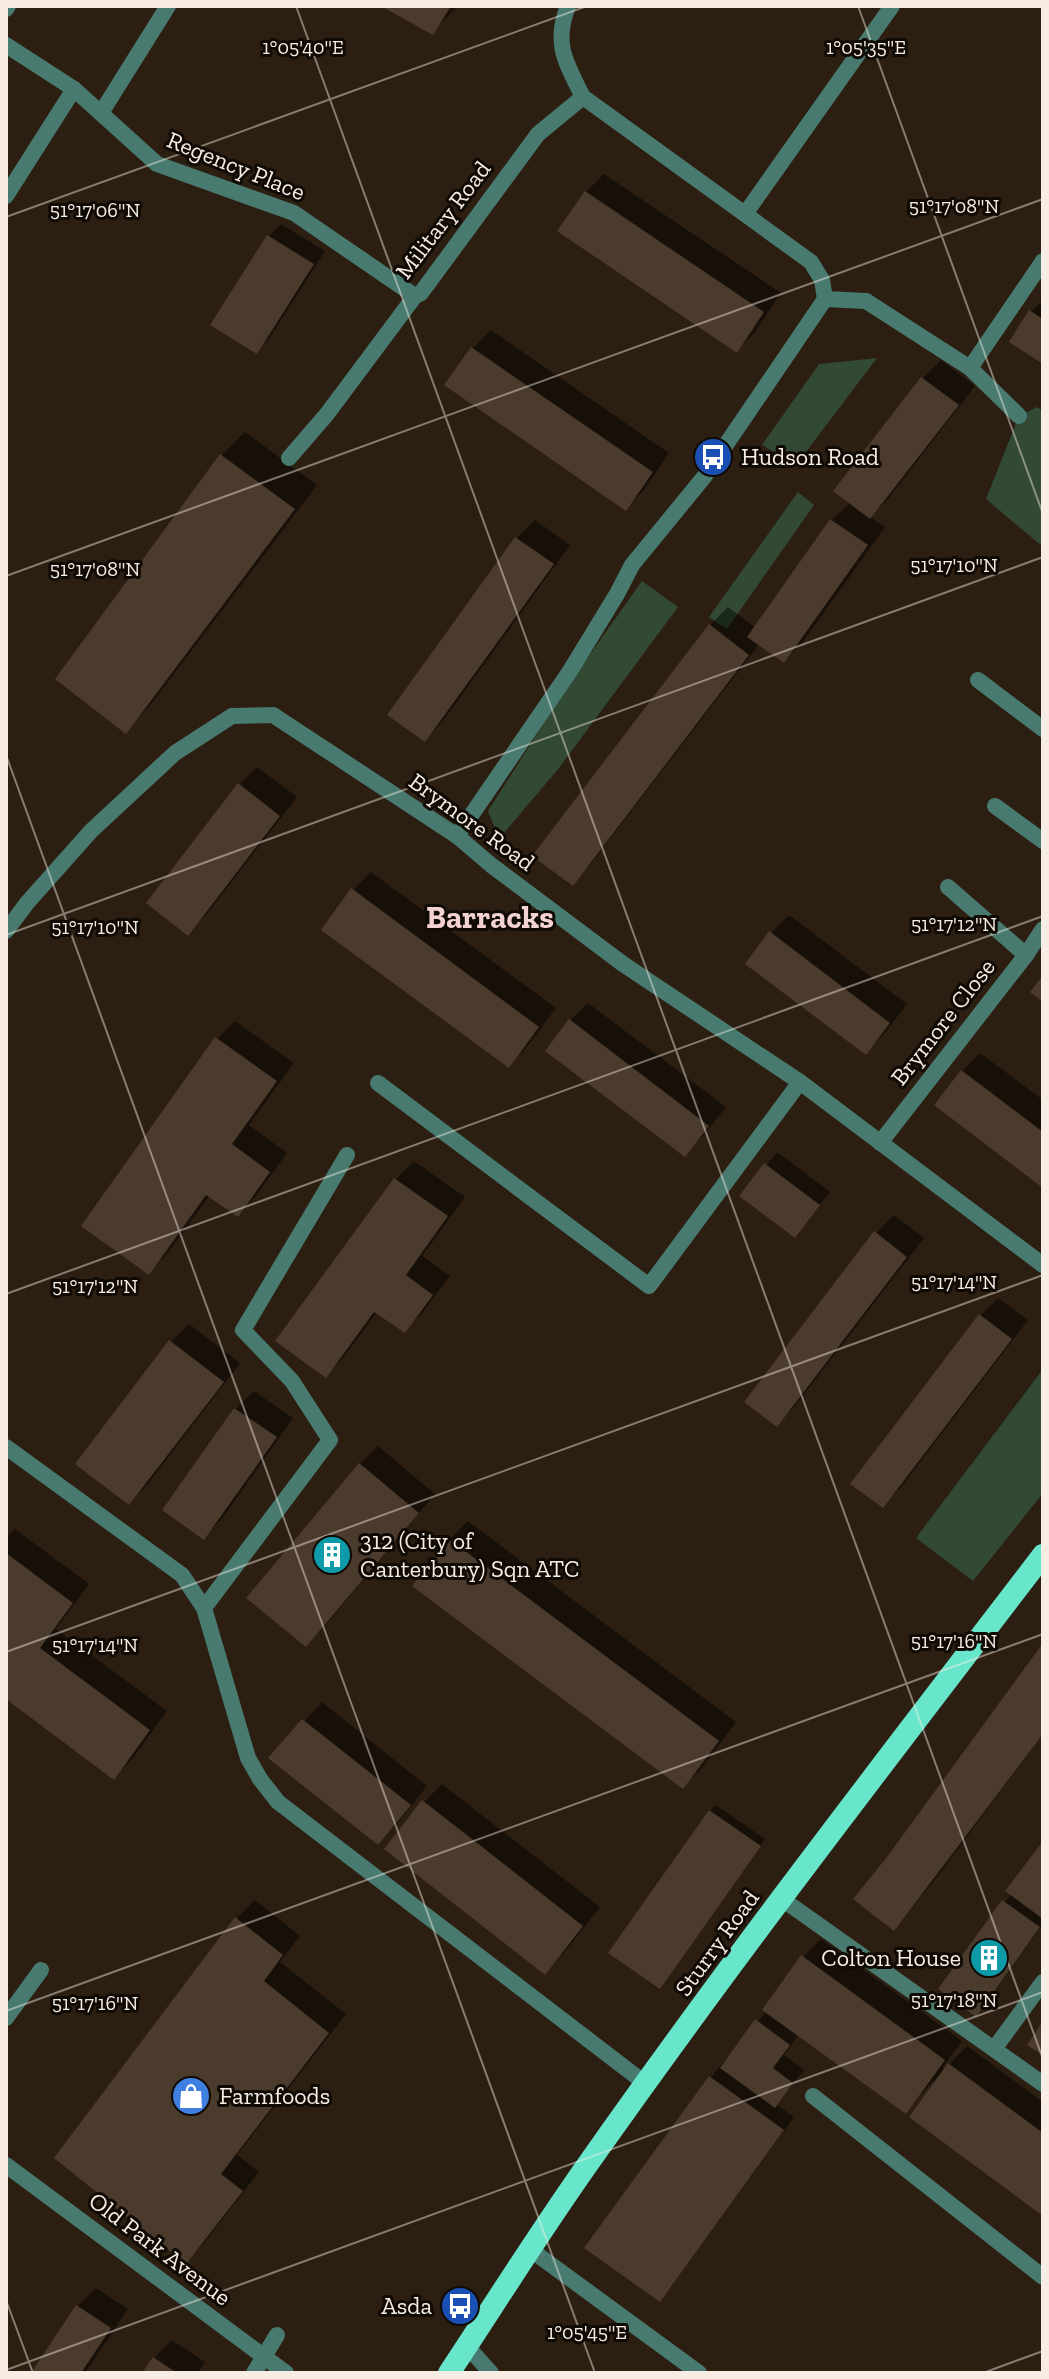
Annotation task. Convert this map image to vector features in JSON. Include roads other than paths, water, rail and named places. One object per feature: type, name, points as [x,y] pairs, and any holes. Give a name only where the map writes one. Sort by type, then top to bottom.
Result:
[{"type":"highway","name":"Sturry Road","points":[[449,2373],[590,2160],[782,1899],[1043,1555]]},
{"type":"street","points":[[101,113],[168,6]]},
{"type":"street","points":[[457,836],[570,671],[632,565],[704,477],[825,299],[822,280],[811,262],[583,97],[560,42],[568,6]]},
{"type":"street","points":[[745,214],[892,6]]},
{"type":"street","name":"Regency Place","points":[[6,45],[74,89],[157,164],[294,213],[415,296]]},
{"type":"street","points":[[6,196],[74,89]]},
{"type":"street","name":"Military Road","points":[[289,458],[327,414],[415,296],[421,293],[538,134],[583,97]]},
{"type":"street","points":[[970,368],[1043,261]]},
{"type":"street","points":[[825,299],[866,301],[970,368],[1019,416]]},
{"type":"street","points":[[978,680],[1043,729]]},
{"type":"street","name":"Brymore Road","points":[[6,931],[91,831],[175,753],[232,716],[273,715],[457,836],[623,964],[800,1082],[1043,1265]]},
{"type":"street","points":[[995,806],[1043,841]]},
{"type":"street","points":[[948,887],[1037,943]]},
{"type":"street","name":"Brymore Close","points":[[880,1143],[1037,943]]},
{"type":"street","points":[[378,1083],[649,1286],[800,1082]]},
{"type":"street","points":[[204,1608],[330,1440],[292,1381],[243,1330],[347,1155]]},
{"type":"street","points":[[6,1447],[182,1575],[204,1608],[248,1758],[278,1802],[646,2084]]},
{"type":"street","points":[[782,1899],[1043,2084]]},
{"type":"street","points":[[6,2018],[41,1970]]},
{"type":"street","points":[[994,2049],[1043,1982]]},
{"type":"street","points":[[813,2096],[1040,2268]]},
{"type":"street","name":"Old Park Avenue","points":[[6,2165],[286,2373]]},
{"type":"street","points":[[531,2250],[699,2373]]},
{"type":"street","points":[[254,2373],[277,2335]]},
{"type":"street","points":[[467,2346],[491,2373]]},
{"type":"place","name":"Hudson Road","points":[[713,457]]},
{"type":"place","name":"312 (City of Canterbury) Sqn ATC","points":[[332,1555]]},
{"type":"place","name":"Colton House","points":[[989,1958]]},
{"type":"place","name":"Farmfoods","points":[[191,2096]]},
{"type":"place","name":"Asda","points":[[460,2306]]},
{"type":"district","name":"Barracks","points":[[490,917]]}]
